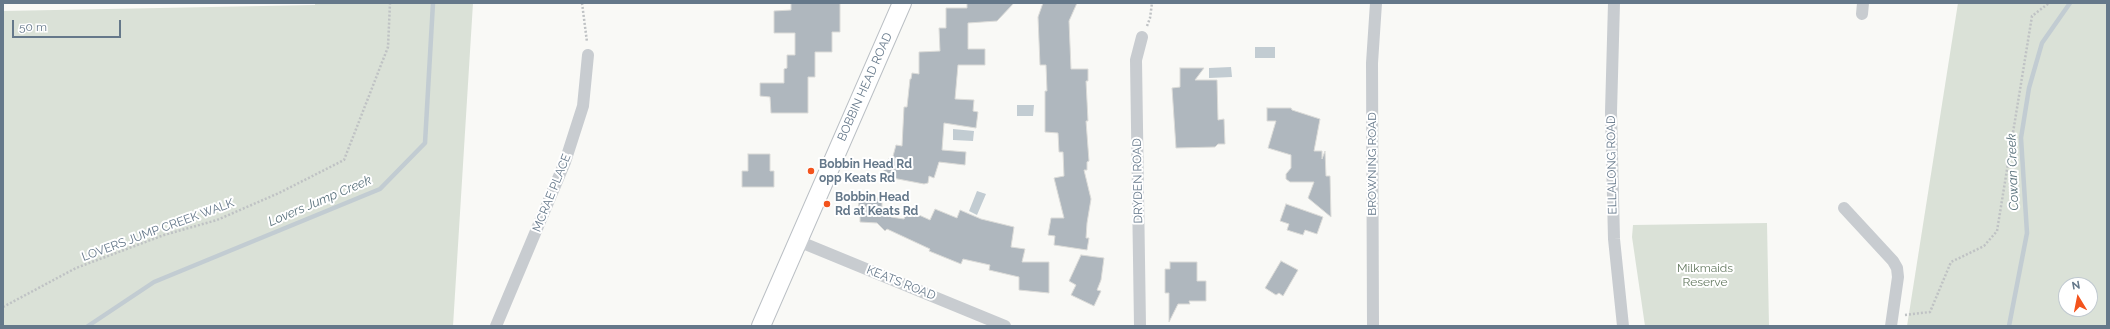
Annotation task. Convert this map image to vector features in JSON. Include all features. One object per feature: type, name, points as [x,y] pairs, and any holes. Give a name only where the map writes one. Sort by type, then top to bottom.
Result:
[{"type":"main road","name":"BOBBIN HEAD ROAD","points":[[761,326],[902,3]]},
{"type":"street","name":"BROWNING ROAD","points":[[1373,326],[1372,63],[1376,3]]},
{"type":"street","name":"ELLALONG ROAD","points":[[1614,3],[1611,112],[1614,233],[1623,326]]},
{"type":"street","name":"DRYDEN ROAD","points":[[1140,326],[1136,60],[1142,37]]},
{"type":"street","name":"MCRAE PLACE","points":[[496,326],[566,162],[583,106],[588,56]]},
{"type":"street","points":[[1844,208],[1893,261],[1897,268],[1898,277],[1892,320]]},
{"type":"street","name":"KEATS ROAD","points":[[798,241],[1005,326]]},
{"type":"path","name":"LOVERS JUMP CREEK WALK","points":[[3,307],[76,268],[164,235],[217,220],[279,193],[344,160],[388,47],[390,3]]},
{"type":"path","points":[[582,3],[588,56]]},
{"type":"path","points":[[1142,37],[1150,18],[1152,3]]},
{"type":"path","points":[[1892,320],[1930,312],[1952,262],[1984,246],[1997,231],[2032,16],[2049,3]]},
{"type":"green space","points":[[315,3],[473,3],[453,326],[3,326],[3,11],[315,5]]},
{"type":"green space","points":[[1958,3],[2107,3],[2107,326],[1907,326]]},
{"type":"green space","name":"Milkmaids Reserve","points":[[1767,223],[1769,326],[1645,326],[1632,237],[1633,225]]},
{"type":"shaded area","points":[[1255,47],[1275,47],[1275,58],[1255,58]]},
{"type":"shaded area","points":[[1231,67],[1232,77],[1209,78],[1209,68]]},
{"type":"shaded area","points":[[1017,105],[1034,105],[1033,116],[1017,116]]},
{"type":"shaded area","points":[[953,129],[974,131],[973,141],[953,140]]},
{"type":"shaded area","points":[[977,191],[986,194],[977,215],[969,211]]},
{"type":"building","points":[[791,3],[840,3],[840,32],[832,32],[832,52],[815,52],[815,77],[808,77],[808,113],[771,113],[770,97],[760,96],[760,83],[784,83],[784,69],[787,68],[787,55],[795,55],[795,33],[774,33],[774,11],[791,10]]},
{"type":"building","points":[[967,3],[1014,3],[997,21],[968,23],[968,49],[985,49],[985,65],[958,65],[955,99],[974,100],[973,111],[978,112],[976,128],[944,123],[942,150],[966,152],[965,165],[939,162],[934,178],[929,176],[928,183],[924,184],[882,176],[888,159],[892,160],[896,145],[902,146],[904,107],[907,107],[912,73],[919,74],[919,52],[940,51],[939,28],[946,28],[946,8],[967,8]]},
{"type":"building","points":[[1043,3],[1077,3],[1069,21],[1071,69],[1088,69],[1088,81],[1086,81],[1088,121],[1086,121],[1089,161],[1087,162],[1087,170],[1084,170],[1091,199],[1087,223],[1086,238],[1089,238],[1087,250],[1054,245],[1055,236],[1048,235],[1051,218],[1064,218],[1054,178],[1064,176],[1063,152],[1059,152],[1058,133],[1045,132],[1045,91],[1047,91],[1046,65],[1040,65],[1038,17]]},
{"type":"building","points":[[1180,68],[1204,68],[1195,80],[1217,80],[1218,120],[1224,119],[1225,144],[1218,144],[1215,147],[1176,148],[1172,88],[1180,87]]},
{"type":"building","points":[[1267,108],[1291,108],[1292,110],[1320,119],[1314,151],[1322,151],[1322,159],[1325,151],[1326,176],[1330,176],[1331,217],[1308,198],[1314,182],[1290,182],[1286,179],[1286,174],[1291,168],[1291,155],[1268,148],[1276,121],[1267,121]]},
{"type":"building","points":[[748,154],[770,154],[770,171],[774,171],[774,187],[742,187],[742,171],[748,171]]},
{"type":"building","points":[[859,197],[882,198],[882,209],[891,217],[904,219],[908,210],[930,220],[935,209],[957,218],[960,210],[981,219],[1014,227],[1011,247],[1025,249],[1022,262],[1049,262],[1049,293],[1019,290],[1019,277],[989,270],[990,265],[963,259],[961,264],[929,251],[930,249],[887,229],[885,231],[877,223],[860,222],[860,216],[858,216]]},
{"type":"building","points":[[1286,204],[1323,217],[1317,234],[1305,230],[1303,235],[1287,230],[1289,224],[1280,221]]},
{"type":"building","points":[[1081,255],[1104,258],[1101,280],[1097,290],[1101,291],[1094,306],[1071,295],[1076,285],[1069,281]]},
{"type":"building","points":[[1281,261],[1298,270],[1283,296],[1279,293],[1276,295],[1265,288]]},
{"type":"building","points":[[1170,262],[1197,262],[1197,281],[1206,281],[1206,301],[1189,301],[1190,304],[1178,304],[1169,322],[1169,293],[1165,293],[1165,269],[1170,269]]},
{"type":"waterway","name":"Lovers Jump Creek","points":[[88,326],[154,282],[380,189],[425,143],[433,3]]},
{"type":"waterway","name":"Cowan Creek","points":[[2009,326],[2027,233],[2021,138],[2029,88],[2042,43],[2070,3]]},
{"type":"place","name":"Bobbin Head Rd opp Keats Rd","points":[[811,171]]},
{"type":"place","name":"Bobbin Head Rd at Keats Rd","points":[[827,204]]}]
